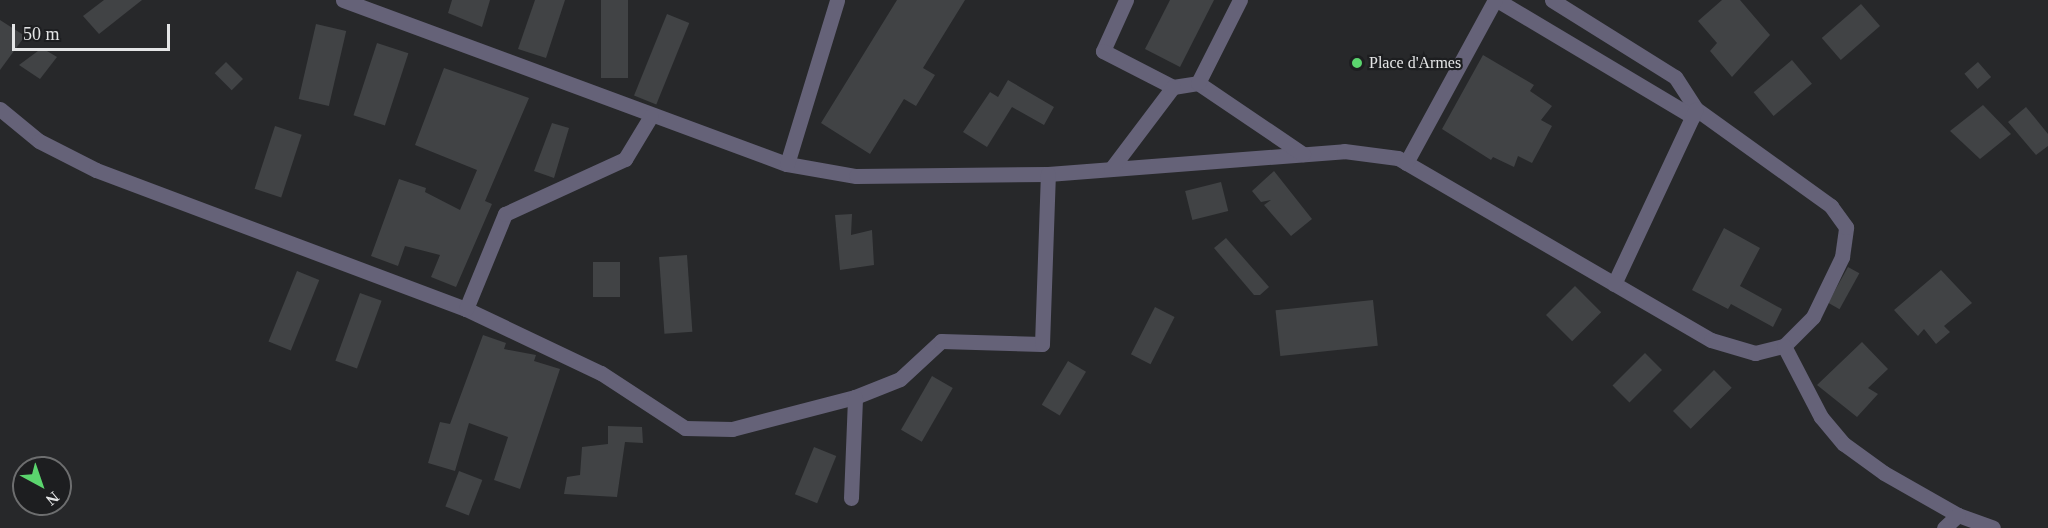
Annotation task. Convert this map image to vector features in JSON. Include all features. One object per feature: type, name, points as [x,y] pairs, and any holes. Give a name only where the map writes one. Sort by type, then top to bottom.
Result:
[{"type":"lane","points":[[343,0],[651,116],[787,164],[856,176],[1048,174],[1344,151],[1398,158],[1406,163],[1614,284],[1711,340],[1755,353],[1784,346],[1813,317],[1842,256],[1846,227],[1831,206],[1694,113],[1496,0],[1406,163]]},
{"type":"lane","points":[[787,164],[837,0]]},
{"type":"lane","points":[[1126,0],[1103,51],[1173,87],[1198,83],[1303,154]]},
{"type":"lane","points":[[1198,83],[1240,0]]},
{"type":"lane","points":[[1552,0],[1675,77],[1694,113]]},
{"type":"lane","points":[[1111,169],[1173,87]]},
{"type":"lane","points":[[0,109],[39,141],[96,170],[466,309],[601,373],[685,428],[732,429],[855,397],[900,379],[941,341],[1042,344],[1048,174]]},
{"type":"lane","points":[[1614,284],[1694,113]]},
{"type":"lane","points":[[466,309],[505,214],[625,159],[651,116]]},
{"type":"lane","points":[[1784,346],[1821,417],[1844,444],[1884,473],[1958,514],[1993,528]]},
{"type":"lane","points":[[851,498],[855,397]]},
{"type":"lane","points":[[1944,528],[1958,514]]},
{"type":"building","points":[[104,0],[142,0],[99,34],[83,16]]},
{"type":"building","points":[[452,0],[490,0],[482,27],[448,13]]},
{"type":"building","points":[[535,0],[565,0],[546,58],[518,49]]},
{"type":"building","points":[[601,0],[628,0],[628,78],[601,78]]},
{"type":"building","points":[[897,0],[965,0],[923,68],[935,75],[916,106],[904,99],[870,154],[821,123]]},
{"type":"building","points":[[1170,0],[1214,0],[1180,67],[1145,49]]},
{"type":"building","points":[[1722,0],[1740,0],[1770,35],[1732,77],[1710,51],[1717,43],[1698,21]]},
{"type":"building","points":[[1861,4],[1880,26],[1841,60],[1822,38]]},
{"type":"building","points":[[667,14],[689,23],[656,105],[634,96]]},
{"type":"building","points":[[0,20],[25,36],[0,70]]},
{"type":"building","points":[[316,24],[346,31],[329,106],[299,99]]},
{"type":"building","points":[[377,43],[408,53],[385,125],[354,115]]},
{"type":"building","points":[[42,48],[57,57],[40,79],[19,65]]},
{"type":"building","points":[[1483,55],[1534,85],[1530,91],[1552,106],[1541,120],[1552,126],[1532,163],[1518,156],[1514,167],[1493,157],[1491,160],[1442,129]]},
{"type":"building","points":[[1792,60],[1812,84],[1774,116],[1754,92]]},
{"type":"building","points":[[226,62],[243,79],[232,90],[215,73]]},
{"type":"building","points":[[1978,62],[1991,77],[1978,89],[1964,74]]},
{"type":"building","points":[[444,68],[529,98],[485,201],[492,204],[456,287],[431,277],[440,255],[405,246],[398,266],[371,256],[399,179],[426,188],[425,192],[460,210],[477,170],[415,145]]},
{"type":"building","points":[[1008,80],[1054,107],[1044,125],[1012,107],[987,147],[963,132],[990,92],[998,97]]},
{"type":"building","points":[[1983,105],[2011,134],[1980,159],[1950,131]]},
{"type":"building","points":[[2026,107],[2048,134],[2048,146],[2036,155],[2008,122]]},
{"type":"building","points":[[552,123],[569,128],[554,178],[534,171]]},
{"type":"building","points":[[275,126],[302,135],[281,197],[255,189]]},
{"type":"building","points":[[1274,171],[1312,219],[1291,236],[1264,205],[1271,200],[1261,202],[1252,191]]},
{"type":"building","points":[[1221,182],[1228,211],[1192,220],[1185,191]]},
{"type":"building","points":[[852,214],[851,235],[872,230],[874,265],[840,270],[835,215]]},
{"type":"building","points":[[1724,228],[1760,248],[1740,286],[1782,309],[1773,327],[1731,304],[1728,309],[1692,290]]},
{"type":"building","points":[[1226,238],[1269,287],[1260,295],[1254,295],[1214,248]]},
{"type":"building","points":[[687,255],[692,332],[664,334],[659,257]]},
{"type":"building","points":[[593,262],[620,262],[620,297],[593,297]]},
{"type":"building","points":[[1848,267],[1859,273],[1839,309],[1828,303]]},
{"type":"building","points":[[1941,270],[1972,303],[1944,326],[1950,332],[1936,344],[1924,329],[1918,336],[1894,310]]},
{"type":"building","points":[[297,271],[319,280],[291,350],[269,341]]},
{"type":"building","points":[[1575,286],[1601,312],[1572,341],[1546,315]]},
{"type":"building","points":[[360,293],[382,301],[357,369],[335,361]]},
{"type":"building","points":[[1373,300],[1378,346],[1280,356],[1276,310]]},
{"type":"building","points":[[1155,307],[1175,317],[1151,364],[1131,354]]},
{"type":"building","points":[[483,335],[506,343],[504,349],[536,355],[534,361],[560,369],[520,489],[494,480],[508,437],[469,423],[455,471],[428,463],[440,422],[450,424]]},
{"type":"building","points":[[1862,342],[1888,369],[1868,388],[1878,394],[1857,417],[1817,385]]},
{"type":"building","points":[[1645,353],[1662,370],[1629,402],[1612,386]]},
{"type":"building","points":[[1068,361],[1086,372],[1060,416],[1042,405]]},
{"type":"building","points":[[1714,370],[1732,388],[1691,429],[1673,411]]},
{"type":"building","points":[[932,376],[953,388],[922,442],[901,430]]},
{"type":"building","points":[[608,426],[642,427],[643,443],[625,442],[617,497],[564,494],[567,477],[580,475],[582,447],[608,444]]},
{"type":"building","points":[[814,447],[836,456],[817,503],[795,494]]},
{"type":"building","points":[[459,471],[482,480],[469,515],[445,506]]},
{"type":"place","name":"Place d'Armes","points":[[1357,63]]}]
